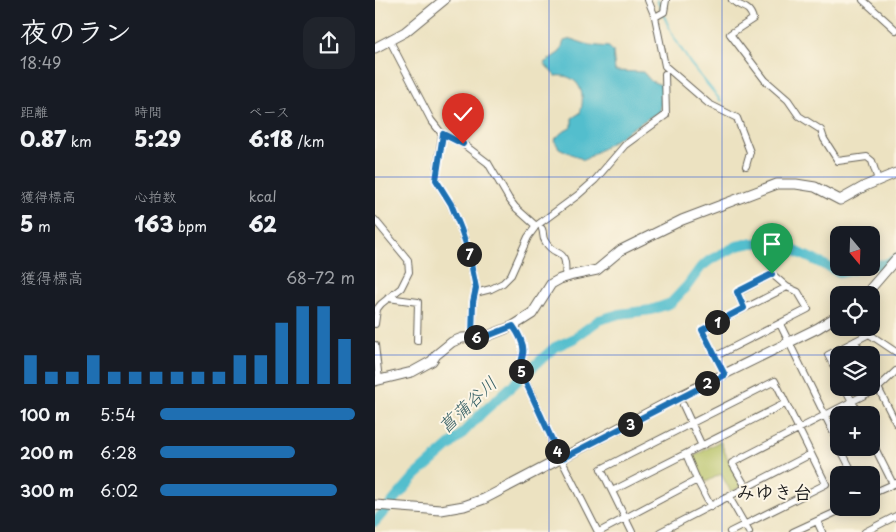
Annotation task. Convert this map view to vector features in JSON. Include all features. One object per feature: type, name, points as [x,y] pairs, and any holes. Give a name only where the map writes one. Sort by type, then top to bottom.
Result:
[{"type":"street","points":[[375,48],[405,32],[444,0]]},
{"type":"street","points":[[648,0],[655,17],[665,66],[709,104],[737,118],[750,152],[746,166]]},
{"type":"street","points":[[655,17],[664,12],[666,0]]},
{"type":"street","points":[[732,0],[751,11],[753,19],[730,34],[765,80],[788,100],[799,116],[821,130],[823,139],[838,161],[867,157],[872,161],[878,180]]},
{"type":"street","points":[[863,0],[896,30]]},
{"type":"street","points":[[390,41],[431,120],[443,134],[463,144],[488,163],[515,207],[539,227],[543,238],[550,248],[563,255],[565,259],[565,278]]},
{"type":"street","points":[[475,293],[491,289],[503,283],[511,276],[528,237],[595,180],[625,145],[666,115],[665,74]]},
{"type":"street","points":[[443,134],[436,180],[451,204],[469,253],[476,288],[473,302],[472,337]]},
{"type":"street","points":[[375,345],[377,381],[412,372],[432,361],[436,354],[451,342],[462,338],[485,337],[513,326],[532,314],[551,284],[565,278],[597,270],[621,250],[675,223],[777,184],[815,186],[840,200],[878,180],[896,173]]},
{"type":"street","points":[[375,220],[408,260],[409,272],[401,288],[387,298],[377,309],[375,324]]},
{"type":"street","points":[[872,286],[896,259]]},
{"type":"street","points":[[716,356],[808,308],[798,292],[787,287],[772,274],[737,292],[744,308]]},
{"type":"street","points":[[725,375],[702,330],[787,287]]},
{"type":"street","points":[[387,298],[418,302],[417,342]]},
{"type":"street","points":[[378,505],[441,510],[464,506],[484,499],[830,320]]},
{"type":"street","points":[[780,324],[830,426]]},
{"type":"street","points":[[513,326],[523,344],[520,370],[561,459],[598,532],[697,480]]},
{"type":"street","points":[[845,346],[869,334],[896,352]]},
{"type":"street","points":[[855,341],[857,346]]},
{"type":"street","points":[[880,386],[896,371]]},
{"type":"street","points":[[632,532],[601,469],[775,381],[826,484],[730,532]]},
{"type":"street","points":[[880,391],[894,414],[896,423]]},
{"type":"street","points":[[849,396],[854,406]]},
{"type":"street","points":[[747,489],[732,463],[863,396]]},
{"type":"street","points":[[612,491],[785,403]]},
{"type":"street","points":[[683,405],[702,446]]},
{"type":"street","points":[[686,454],[711,507]]},
{"type":"street","points":[[660,532],[747,489],[811,454]]},
{"type":"street","points":[[880,456],[895,484],[880,490]]},
{"type":"street","points":[[729,497],[749,532]]},
{"type":"street","points":[[793,532],[830,515]]},
{"type":"street","points":[[865,532],[896,517]]},
{"type":"street","points":[[817,521],[822,532]]},
{"type":"green space","points":[[720,441],[742,486],[731,492],[721,474],[706,482],[691,458]]},
{"type":"water","points":[[571,39],[589,45],[609,47],[613,51],[615,71],[643,72],[651,81],[664,86],[660,112],[584,160],[559,148],[554,140],[561,133],[572,127],[572,118],[580,113],[582,98],[579,86],[570,78],[555,76],[544,63],[560,52],[564,41]]},
{"type":"waterway","points":[[657,0],[672,34],[690,63],[721,101]]},
{"type":"waterway","name":"菖蒲谷川","points":[[375,522],[415,476],[555,347],[573,339],[599,320],[619,314],[651,310],[671,303],[701,267],[710,260],[737,246],[751,243],[783,245],[830,268]]},
{"type":"waterway","name":"菖蒲谷川","points":[[880,264],[896,259]]},
{"type":"district","name":"みゆき台","points":[[774,492]]},
{"type":"route","points":[[463,144],[443,134],[436,180],[451,204],[469,253],[472,277],[476,288],[473,302],[472,337],[485,337],[513,326],[516,330],[523,344],[520,370],[561,459],[725,375],[702,330],[744,308],[737,292],[772,274]]}]
